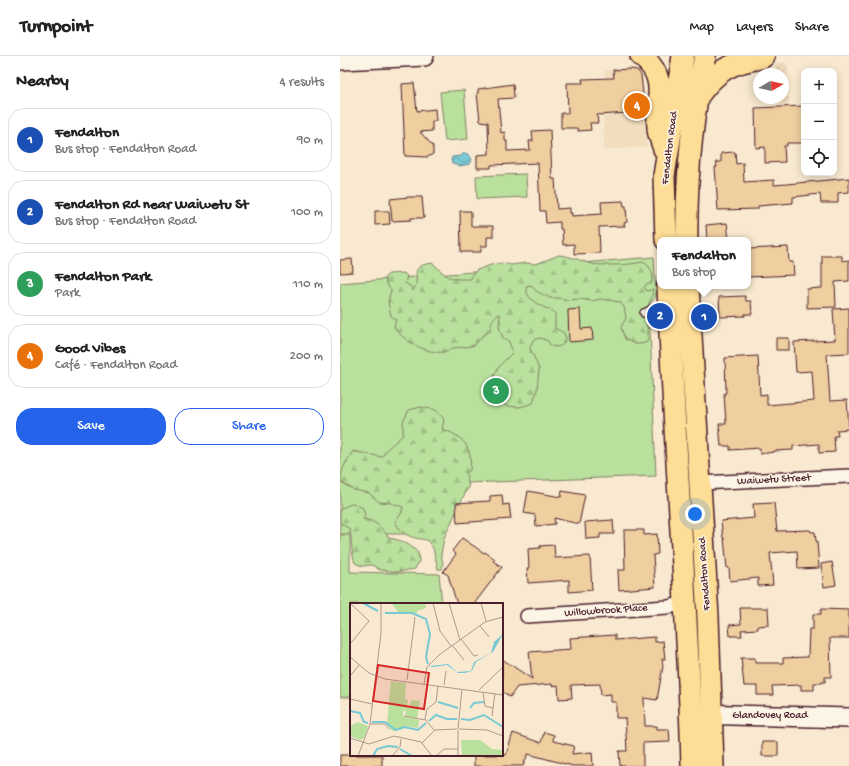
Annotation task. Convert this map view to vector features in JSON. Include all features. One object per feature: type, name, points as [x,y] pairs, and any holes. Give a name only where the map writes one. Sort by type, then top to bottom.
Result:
[{"type":"main road","points":[[641,56],[655,72],[658,81],[660,90],[653,130],[667,157]]},
{"type":"main road","name":"Fendalton Road","points":[[666,237],[664,176],[683,56]]},
{"type":"main road","name":"Fendalton Road","points":[[687,237],[689,162],[705,56]]},
{"type":"main road","points":[[698,96],[708,83],[724,69],[742,61],[762,58],[764,56]]},
{"type":"main road","name":"Fendalton Road","points":[[688,289],[706,596],[713,766]]},
{"type":"main road","name":"Fendalton Road","points":[[668,294],[688,641],[692,766]]},
{"type":"main road","points":[[682,549],[690,529],[690,487],[693,484],[700,483]]},
{"type":"main road","points":[[688,641],[694,644],[699,639],[698,610],[706,596]]},
{"type":"street","points":[[340,60],[424,56]]},
{"type":"street","name":"Waiwetu Street","points":[[700,483],[849,476]]},
{"type":"street","name":"Willowbrook Place","points":[[527,616],[675,606],[685,603]]},
{"type":"street","name":"Glandovey Road","points":[[691,714],[849,718]]},
{"type":"lane","points":[[644,313],[668,294]]},
{"type":"shaded area","points":[[775,63],[787,63],[787,68],[775,68]]},
{"type":"shaded area","points":[[605,70],[637,70],[641,75],[647,147],[604,150],[603,115],[607,115]]},
{"type":"green space","points":[[464,90],[468,139],[445,141],[440,92]]},
{"type":"green space","points":[[680,143],[683,143],[679,237],[674,237],[673,184]]},
{"type":"green space","points":[[526,174],[527,197],[477,199],[476,176]]},
{"type":"green space","points":[[559,255],[572,257],[592,264],[618,265],[643,262],[648,266],[652,271],[653,277],[651,284],[647,284],[644,287],[647,291],[653,289],[646,312],[648,339],[647,342],[638,344],[625,339],[621,327],[626,318],[624,307],[620,302],[600,299],[592,301],[550,298],[536,291],[531,285],[526,286],[526,291],[531,299],[539,305],[553,311],[555,314],[555,328],[564,333],[566,338],[562,345],[557,347],[551,346],[548,341],[540,338],[533,340],[530,348],[539,369],[537,390],[533,403],[520,407],[506,406],[495,390],[493,383],[496,371],[513,352],[508,340],[503,338],[499,327],[500,314],[492,321],[490,331],[482,336],[475,345],[453,348],[444,352],[423,349],[403,337],[394,326],[396,320],[391,316],[388,302],[391,290],[386,284],[385,277],[389,274],[404,273],[407,276],[405,283],[411,287],[413,291],[416,286],[416,273],[419,267],[432,263],[445,275],[459,279],[471,279],[472,275],[477,270],[491,265],[502,263],[511,265],[526,263],[536,264]]},
{"type":"green space","points":[[654,257],[656,296],[649,305],[656,476],[439,484],[439,534],[340,534],[340,283]]},
{"type":"green space","points":[[421,407],[436,410],[444,419],[442,429],[456,435],[461,439],[468,449],[471,462],[470,470],[466,473],[469,488],[466,491],[444,538],[441,554],[443,564],[442,569],[438,569],[433,548],[427,540],[408,535],[398,526],[395,521],[401,514],[403,507],[391,503],[379,502],[369,493],[354,490],[341,482],[346,462],[353,451],[382,457],[387,449],[403,435],[403,422],[409,410]]},
{"type":"green space","points":[[353,503],[363,508],[365,516],[363,519],[375,523],[389,538],[405,543],[418,553],[419,561],[415,569],[397,572],[380,570],[372,565],[362,566],[355,563],[352,551],[350,529],[340,523],[340,509]]},
{"type":"green space","points":[[340,535],[350,535],[350,572],[439,574],[442,603],[350,603],[350,697],[340,697]]},
{"type":"water","points":[[464,153],[471,157],[472,160],[470,164],[459,166],[452,163],[452,157],[461,156]]},
{"type":"building","points":[[613,70],[637,70],[641,75],[645,112],[597,115],[598,123],[590,123],[591,130],[578,131],[577,128],[561,128],[561,113],[568,113],[567,83],[583,83],[582,79],[614,78]]},
{"type":"building","points":[[414,83],[417,111],[435,109],[436,121],[432,121],[432,131],[420,132],[433,146],[433,154],[428,157],[405,156],[402,84]]},
{"type":"building","points":[[513,84],[514,98],[498,99],[501,133],[505,132],[507,151],[530,150],[529,141],[533,141],[532,131],[550,130],[552,179],[555,179],[557,209],[570,208],[570,213],[572,213],[572,216],[602,214],[601,202],[623,201],[624,206],[626,206],[627,222],[624,223],[625,226],[599,227],[600,253],[574,254],[574,244],[563,245],[560,222],[546,223],[545,211],[540,211],[538,163],[491,165],[491,168],[477,168],[477,155],[489,154],[488,122],[480,121],[477,93],[478,89]]},
{"type":"building","points":[[801,106],[801,143],[787,143],[787,146],[784,146],[785,162],[765,163],[765,147],[756,148],[755,108]]},
{"type":"building","points":[[735,152],[736,164],[743,163],[744,182],[774,180],[774,185],[849,178],[849,192],[838,193],[838,203],[821,203],[820,194],[793,197],[793,203],[758,206],[758,209],[718,210],[715,167],[717,167],[716,162],[721,162],[721,153]]},
{"type":"building","points":[[422,197],[424,218],[411,218],[411,220],[392,221],[390,199]]},
{"type":"building","points":[[375,211],[389,211],[390,224],[375,225]]},
{"type":"building","points":[[460,211],[471,211],[471,226],[493,226],[493,237],[487,237],[487,246],[481,246],[481,252],[461,252]]},
{"type":"building","points":[[727,223],[729,237],[707,237],[706,225]]},
{"type":"building","points":[[788,247],[789,262],[793,262],[794,275],[751,277],[751,249]]},
{"type":"building","points":[[822,256],[842,256],[842,261],[849,260],[849,281],[835,282],[836,307],[807,308],[807,289],[822,288]]},
{"type":"building","points":[[352,259],[353,272],[340,273],[340,260]]},
{"type":"building","points":[[745,296],[746,301],[751,301],[752,314],[745,314],[745,316],[720,317],[719,297]]},
{"type":"building","points":[[849,308],[849,353],[827,354],[830,401],[847,400],[849,429],[837,430],[838,436],[834,436],[835,452],[819,453],[819,444],[793,446],[793,450],[774,451],[760,454],[760,448],[730,450],[730,446],[721,446],[719,424],[726,424],[724,393],[726,393],[725,358],[758,356],[760,395],[767,394],[767,405],[814,401],[812,371],[796,372],[794,342],[835,340],[833,309]]},
{"type":"building","points":[[580,309],[581,329],[592,328],[593,340],[569,342],[568,310]]},
{"type":"building","points":[[776,338],[789,338],[789,350],[776,350]]},
{"type":"building","points":[[528,491],[561,497],[562,491],[585,495],[579,524],[554,518],[555,524],[536,526],[535,515],[524,513]]},
{"type":"building","points":[[502,495],[503,505],[509,504],[511,519],[457,523],[456,503],[490,501],[490,496]]},
{"type":"building","points":[[774,503],[777,531],[810,530],[811,532],[815,532],[819,568],[798,569],[797,551],[770,553],[773,585],[758,586],[758,578],[730,581],[721,521],[754,518],[753,504]]},
{"type":"building","points":[[613,520],[614,534],[600,534],[600,538],[586,539],[585,522]]},
{"type":"building","points":[[624,530],[644,530],[644,535],[657,534],[658,554],[653,555],[655,587],[619,590],[618,570],[625,570]]},
{"type":"building","points":[[462,538],[495,559],[493,561],[502,567],[475,603],[457,603],[448,575],[443,572],[456,554],[452,551]]},
{"type":"building","points":[[554,545],[555,558],[590,556],[592,590],[569,592],[569,580],[528,583],[528,549]]},
{"type":"building","points":[[832,562],[836,585],[824,587],[821,564]]},
{"type":"building","points":[[740,608],[768,608],[769,625],[758,626],[758,629],[741,630],[742,636],[730,636],[729,625],[741,624]]},
{"type":"building","points":[[821,609],[849,610],[849,638],[830,638],[831,677],[825,677],[825,682],[814,683],[814,690],[801,690],[801,685],[772,686],[773,695],[757,695],[757,686],[744,686],[741,658],[755,658],[755,663],[783,663],[783,658],[808,657],[809,629],[813,629],[813,614],[821,614]]},
{"type":"building","points":[[615,635],[615,640],[655,637],[655,642],[663,641],[665,659],[662,659],[663,666],[657,700],[644,698],[645,726],[657,726],[657,729],[669,729],[670,742],[643,743],[643,766],[620,766],[619,751],[627,751],[625,718],[616,718],[616,702],[611,702],[611,694],[601,695],[600,684],[571,685],[572,698],[559,699],[558,685],[552,686],[552,684],[517,687],[510,697],[503,692],[503,660],[532,679],[529,652],[571,649],[570,638]]},
{"type":"building","points":[[544,732],[554,735],[553,741],[574,746],[572,754],[592,752],[593,766],[573,766],[528,754],[523,766],[474,766],[474,756],[506,755],[513,733],[541,743]]},
{"type":"building","points":[[762,742],[778,742],[778,756],[762,756]]},
{"type":"building","points":[[340,755],[382,756],[382,766],[340,766]]},
{"type":"place","name":"Good Vibes","points":[[637,106]]},
{"type":"place","name":"Fendalton Rd near Waiwetu St","points":[[660,316]]},
{"type":"place","name":"Fendalton","points":[[704,317]]},
{"type":"place","name":"Fendalton Park","points":[[496,391]]}]
